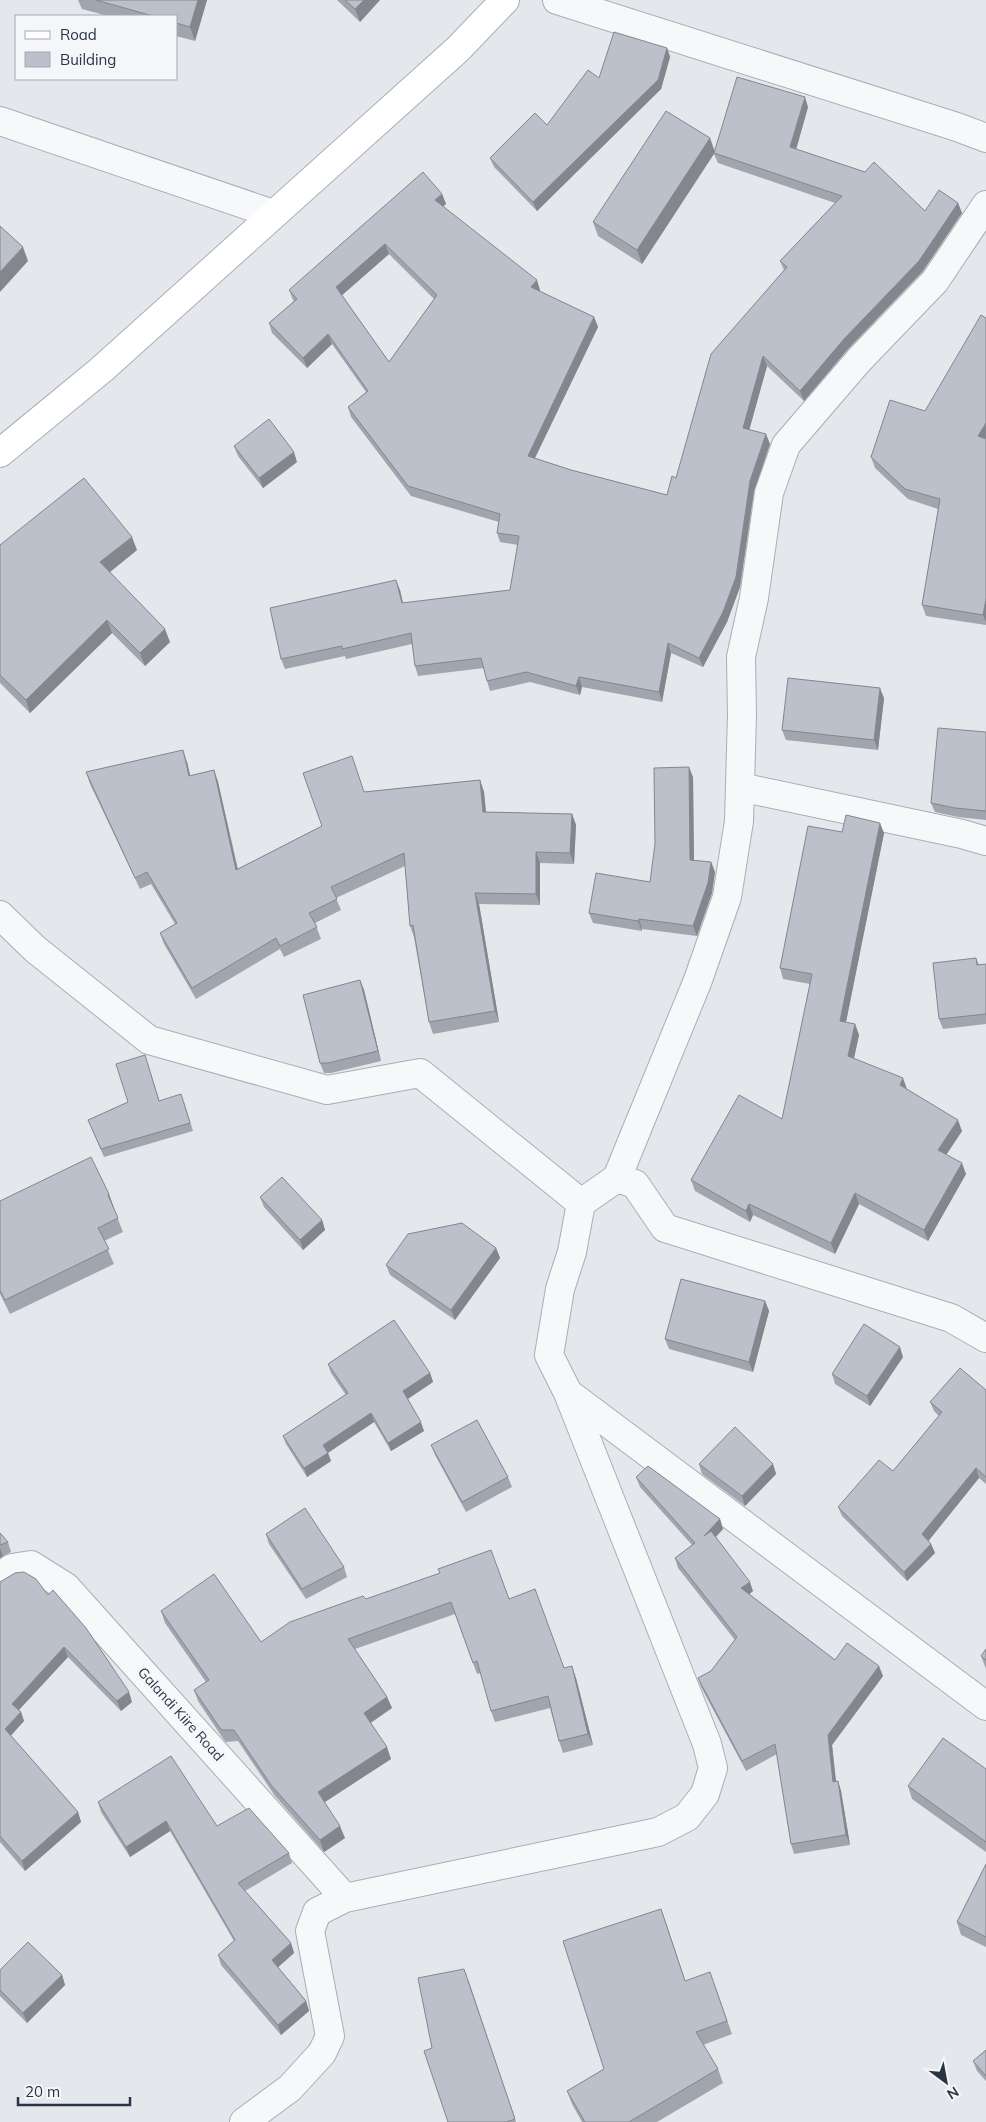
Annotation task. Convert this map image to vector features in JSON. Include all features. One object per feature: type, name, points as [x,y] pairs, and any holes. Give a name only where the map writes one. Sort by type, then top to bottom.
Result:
[{"type":"main road","points":[[0,453],[100,370],[458,49],[505,0]]},
{"type":"street","points":[[557,0],[957,127],[986,138]]},
{"type":"street","points":[[0,121],[273,214]]},
{"type":"street","points":[[244,2122],[290,2088],[322,2053],[330,2036],[310,1931],[317,1912],[345,1898],[658,1832],[687,1817],[705,1794],[713,1768],[707,1744],[568,1393],[549,1356],[560,1288],[572,1252],[581,1203],[617,1178],[698,980],[727,897],[739,821],[742,715],[741,657],[754,598],[769,492],[786,444],[859,360],[935,281],[986,205]]},
{"type":"street","points":[[740,787],[962,834],[986,841]]},
{"type":"street","points":[[0,915],[35,949],[149,1040],[327,1090],[420,1073],[581,1203]]},
{"type":"street","points":[[617,1178],[635,1184],[665,1228],[951,1318],[986,1338]]},
{"type":"street","points":[[568,1393],[986,1706]]},
{"type":"street","name":"Galandi Kiire Road","points":[[0,1577],[12,1568],[31,1565],[66,1586],[345,1898]]},
{"type":"building","points":[[96,0],[198,0],[190,27],[178,24],[178,15],[149,15]]},
{"type":"building","points":[[345,0],[364,0],[355,9]]},
{"type":"building","points":[[614,32],[667,48],[658,80],[533,202],[490,158],[535,113],[547,125],[588,70],[599,78]]},
{"type":"building","points":[[737,77],[805,97],[790,147],[865,172],[874,162],[925,211],[939,190],[958,203],[919,261],[844,339],[800,391],[763,356],[743,428],[766,434],[750,481],[736,577],[723,612],[699,658],[668,643],[659,692],[579,677],[576,686],[526,672],[487,681],[481,658],[415,666],[411,633],[342,649],[342,646],[281,659],[270,608],[396,580],[402,603],[510,590],[519,536],[497,533],[500,514],[408,486],[348,407],[368,391],[328,334],[303,358],[269,323],[297,299],[289,290],[423,172],[442,194],[435,200],[537,280],[531,287],[594,317],[528,456],[571,470],[667,495],[672,476],[676,478],[711,354],[787,267],[780,261],[842,196],[714,153]],"holes":[[[385,244],[437,295],[389,362],[336,287]]]},
{"type":"building","points":[[666,111],[710,138],[637,250],[593,222]]},
{"type":"building","points":[[0,226],[23,247],[0,272]]},
{"type":"building","points":[[981,315],[986,318],[986,423],[978,436],[986,439],[986,599],[983,615],[922,605],[940,499],[905,489],[871,457],[890,400],[925,411]]},
{"type":"building","points":[[269,419],[294,452],[259,478],[234,446]]},
{"type":"building","points":[[84,478],[132,537],[100,562],[165,629],[140,653],[107,620],[26,700],[0,675],[0,545]]},
{"type":"building","points":[[788,678],[880,688],[874,740],[782,730]]},
{"type":"building","points":[[938,728],[986,732],[986,811],[931,803]]},
{"type":"building","points":[[183,750],[189,776],[214,770],[236,870],[322,826],[303,773],[352,756],[364,792],[480,780],[483,812],[572,814],[570,853],[536,852],[536,894],[475,893],[495,1011],[429,1022],[413,925],[410,926],[404,853],[331,887],[337,899],[309,913],[317,927],[280,946],[276,938],[192,988],[160,933],[177,923],[147,872],[135,878],[86,772]]},
{"type":"building","points":[[689,767],[690,860],[711,862],[708,883],[693,926],[639,919],[638,921],[589,913],[596,873],[650,882],[655,844],[654,768]]},
{"type":"building","points":[[846,815],[880,823],[840,1021],[855,1024],[848,1056],[903,1078],[900,1085],[958,1120],[938,1150],[962,1163],[924,1230],[855,1193],[831,1243],[749,1204],[746,1211],[691,1180],[739,1095],[782,1119],[812,974],[780,968],[808,826],[842,832]]},
{"type":"building","points":[[976,958],[977,965],[986,964],[986,1014],[939,1019],[933,963]]},
{"type":"building","points":[[360,980],[378,1051],[328,1063],[320,1063],[303,995]]},
{"type":"building","points":[[145,1055],[159,1101],[181,1094],[190,1123],[101,1149],[88,1120],[128,1102],[116,1064]]},
{"type":"building","points":[[91,1157],[118,1218],[98,1228],[109,1249],[5,1300],[0,1290],[0,1201]]},
{"type":"building","points":[[282,1177],[322,1220],[300,1240],[260,1197]]},
{"type":"building","points":[[462,1223],[496,1248],[451,1310],[386,1265],[408,1234]]},
{"type":"building","points":[[681,1279],[765,1301],[749,1362],[665,1339]]},
{"type":"building","points":[[394,1320],[430,1373],[403,1391],[421,1422],[388,1443],[371,1413],[323,1445],[328,1453],[304,1468],[283,1436],[348,1393],[328,1364]]},
{"type":"building","points":[[864,1324],[900,1347],[867,1396],[832,1374]]},
{"type":"building","points":[[960,1368],[986,1390],[986,1477],[976,1468],[922,1534],[931,1544],[904,1572],[838,1507],[879,1460],[893,1471],[942,1412],[930,1402]]},
{"type":"building","points":[[477,1420],[508,1477],[462,1502],[431,1445]]},
{"type":"building","points":[[735,1427],[773,1464],[742,1496],[699,1464]]},
{"type":"building","points":[[648,1466],[720,1519],[704,1536],[711,1531],[750,1582],[741,1588],[835,1660],[847,1643],[879,1666],[828,1735],[833,1782],[838,1781],[846,1835],[791,1844],[775,1744],[742,1761],[698,1678],[711,1671],[737,1637],[675,1558],[695,1543],[636,1477]]},
{"type":"building","points":[[305,1508],[344,1567],[302,1589],[266,1534]]},
{"type":"building","points":[[0,1533],[8,1542],[0,1545]]},
{"type":"building","points":[[491,1550],[509,1599],[535,1589],[564,1668],[572,1666],[588,1734],[559,1741],[548,1696],[491,1711],[477,1661],[473,1663],[451,1602],[348,1639],[387,1697],[364,1713],[387,1747],[318,1792],[340,1826],[320,1840],[271,1785],[234,1730],[222,1730],[220,1728],[194,1690],[209,1680],[161,1611],[214,1574],[261,1642],[290,1622],[363,1596],[366,1599],[440,1573],[438,1569]]},
{"type":"building","points":[[24,1572],[36,1579],[48,1595],[53,1590],[86,1628],[129,1692],[117,1701],[64,1647],[12,1704],[21,1712],[5,1729],[78,1812],[22,1861],[0,1836],[0,1582],[15,1573]]},
{"type":"building","points":[[986,1649],[986,1660],[981,1656]]},
{"type":"building","points":[[943,1738],[986,1769],[986,1842],[908,1786]]},
{"type":"building","points":[[171,1756],[217,1826],[249,1808],[289,1853],[238,1883],[291,1943],[272,1960],[306,2001],[278,2025],[218,1955],[235,1940],[166,1821],[126,1847],[98,1802]]},
{"type":"building","points":[[986,1864],[986,1937],[957,1922]]},
{"type":"building","points":[[661,1909],[685,1981],[710,1972],[727,2021],[696,2032],[718,2069],[629,2122],[585,2122],[567,2091],[604,2069],[563,1941]]},
{"type":"building","points":[[28,1942],[62,1975],[23,2013],[0,1990],[0,1970]]},
{"type":"building","points":[[464,1969],[515,2119],[506,2122],[448,2122],[424,2051],[432,2048],[418,1978]]},
{"type":"building","points":[[986,2050],[986,2076],[973,2061]]}]
